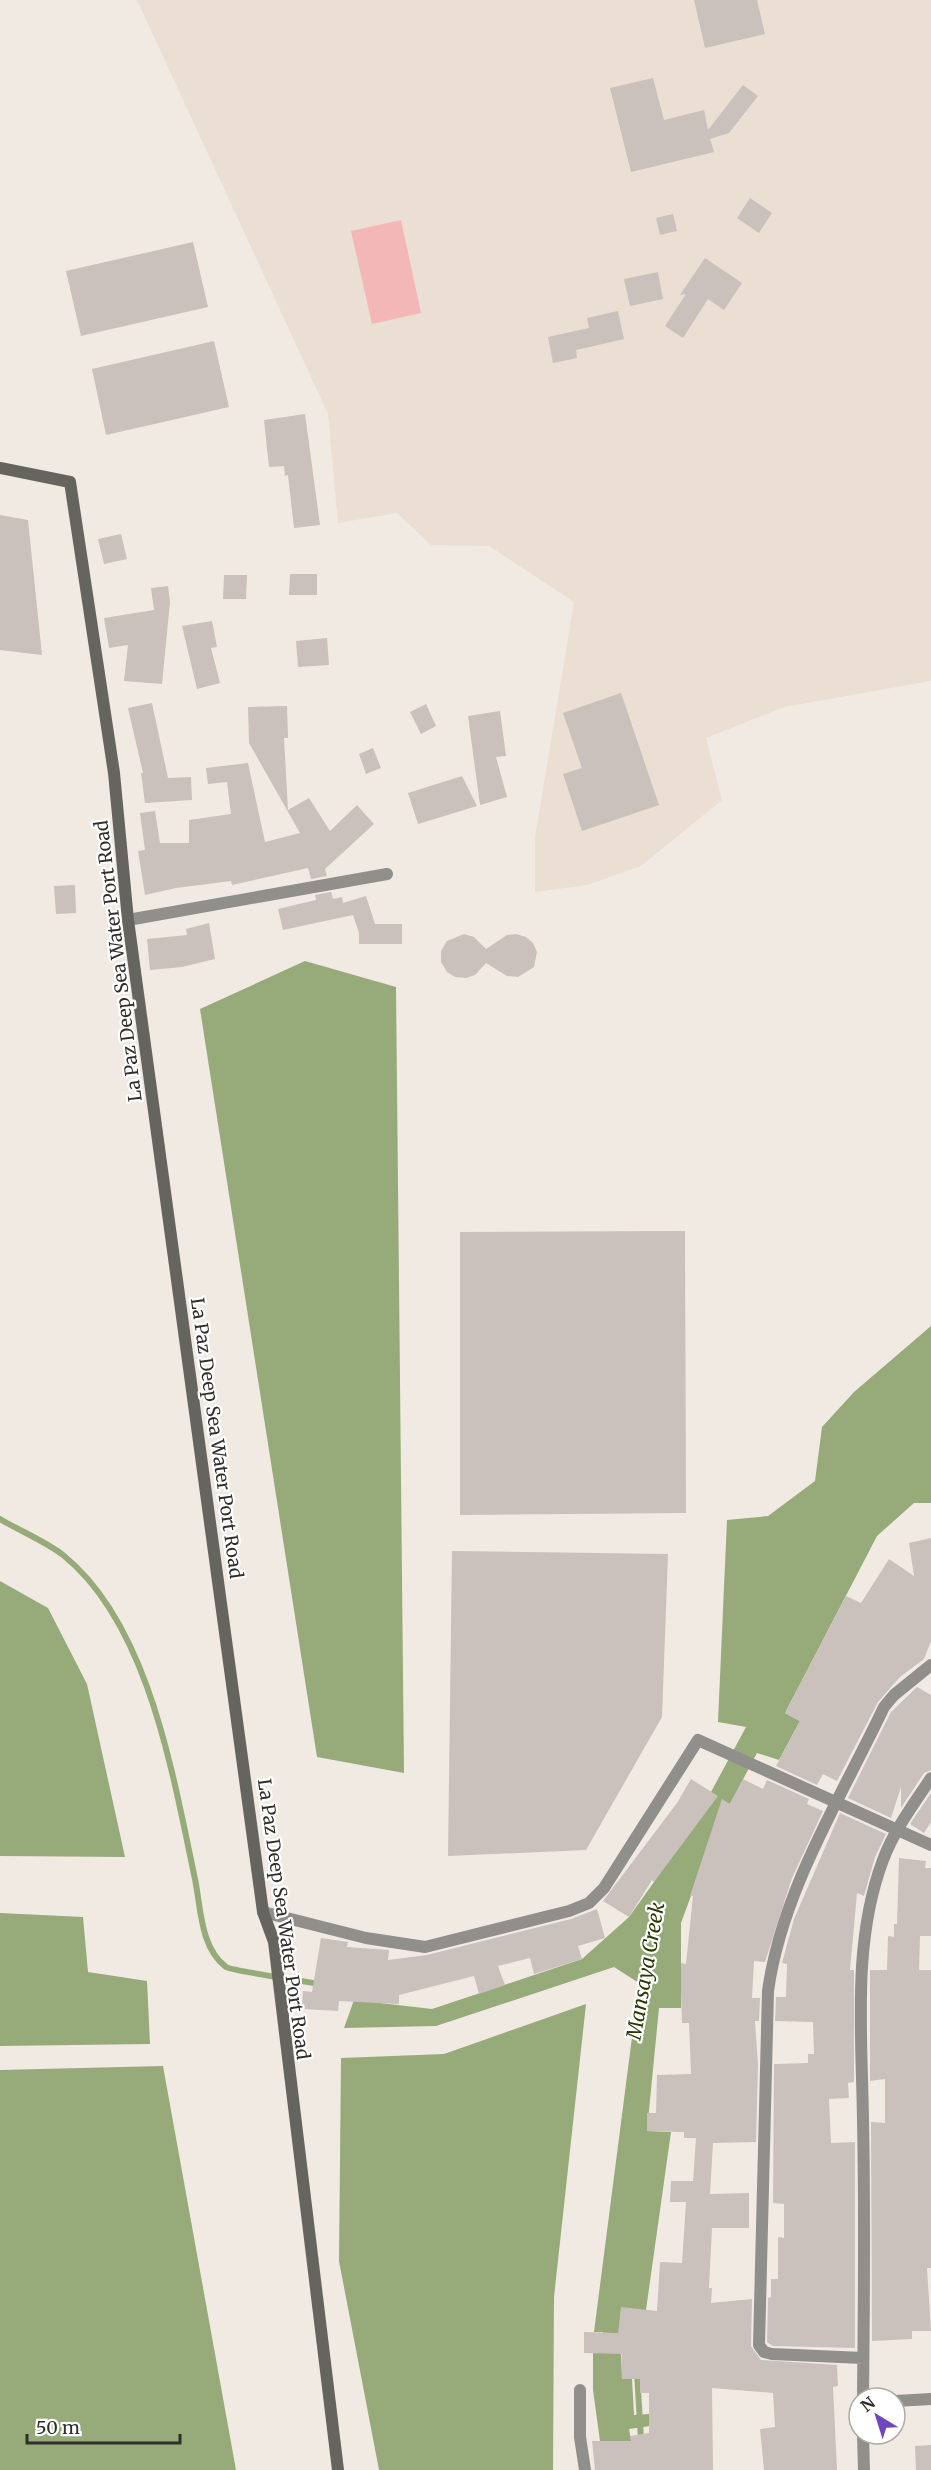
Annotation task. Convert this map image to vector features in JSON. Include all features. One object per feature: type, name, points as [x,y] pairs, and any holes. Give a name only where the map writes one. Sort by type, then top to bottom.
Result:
[{"type":"main road","name":"La Paz Deep Sea Water Port Road","points":[[0,468],[70,482],[114,773],[129,920],[264,1912],[274,1942],[338,2470]]},
{"type":"street","points":[[129,920],[387,874]]},
{"type":"street","points":[[863,2358],[772,2354],[764,2352],[759,2345],[768,1991],[773,1963],[795,1895],[835,1803],[884,1707],[894,1695],[931,1665]]},
{"type":"street","points":[[264,1912],[366,1938],[425,1947],[445,1944],[569,1911],[589,1903],[604,1888],[698,1740],[931,1845]]},
{"type":"street","points":[[863,2386],[865,2286],[861,1991],[872,1897],[883,1860],[897,1829],[931,1778]]},
{"type":"street","points":[[580,2390],[580,2437],[585,2470]]},
{"type":"street","points":[[907,2400],[931,2399]]},
{"type":"street","points":[[863,2446],[864,2470]]},
{"type":"shaded area","points":[[137,0],[931,0],[931,681],[784,707],[706,738],[722,800],[641,866],[587,885],[535,892],[535,837],[574,602],[489,546],[431,545],[397,513],[338,523],[328,414]]},
{"type":"shaded area","points":[[401,220],[421,313],[372,324],[351,231]]},
{"type":"water","points":[[305,961],[396,987],[404,1773],[317,1757],[200,1009]]},
{"type":"water","points":[[931,1326],[931,1503],[914,1503],[877,1536],[785,1713],[800,1721],[779,1760],[757,1753],[713,1836],[681,1923],[681,2008],[659,2008],[647,2131],[671,2132],[646,2310],[621,2351],[622,2379],[632,2379],[634,2415],[650,2414],[650,2426],[629,2429],[633,2451],[600,2441],[593,2390],[593,2353],[602,2353],[603,2332],[594,2332],[639,1983],[614,1967],[436,2026],[344,2028],[354,2000],[432,2009],[582,1959],[629,1917],[711,1792],[746,1727],[718,1722],[727,1520],[768,1516],[815,1481],[822,1427],[854,1392]]},
{"type":"water","points":[[0,1581],[48,1608],[87,1684],[125,1857],[0,1856]]},
{"type":"water","points":[[0,1913],[83,1917],[88,1972],[147,1981],[150,2044],[0,2046]]},
{"type":"water","points":[[586,2004],[554,2297],[553,2470],[379,2470],[339,2261],[341,2058],[444,2054]]},
{"type":"water","points":[[163,2066],[236,2470],[0,2470],[0,2070]]},
{"type":"building","points":[[694,0],[757,0],[765,34],[705,48]]},
{"type":"building","points":[[653,78],[664,120],[704,110],[708,130],[743,85],[758,96],[729,133],[710,139],[714,152],[631,172],[610,88]]},
{"type":"building","points":[[750,198],[772,213],[759,233],[737,218]]},
{"type":"building","points":[[673,214],[677,231],[660,235],[656,218]]},
{"type":"building","points":[[193,242],[208,307],[81,336],[66,271]]},
{"type":"building","points":[[705,258],[742,283],[724,310],[708,299],[683,338],[665,326],[686,294],[680,295]]},
{"type":"building","points":[[658,272],[663,299],[630,306],[624,279]]},
{"type":"building","points":[[618,311],[624,339],[576,350],[577,358],[553,363],[548,337],[589,328],[587,318]]},
{"type":"building","points":[[214,341],[229,407],[106,435],[92,369]]},
{"type":"building","points":[[305,414],[320,525],[294,528],[288,475],[285,476],[284,466],[269,467],[264,420]]},
{"type":"building","points":[[0,515],[28,520],[42,655],[0,650]]},
{"type":"building","points":[[121,534],[127,559],[104,564],[98,539]]},
{"type":"building","points":[[290,574],[317,574],[317,595],[289,595]]},
{"type":"building","points":[[224,575],[247,575],[246,599],[223,599]]},
{"type":"building","points":[[168,586],[170,602],[162,684],[124,681],[128,645],[109,648],[104,618],[154,610],[151,588]]},
{"type":"building","points":[[212,621],[217,647],[211,648],[220,683],[197,689],[182,626]]},
{"type":"building","points":[[327,638],[329,665],[298,667],[296,641]]},
{"type":"building","points":[[621,693],[659,805],[582,831],[563,774],[582,768],[563,713]]},
{"type":"building","points":[[152,703],[168,778],[191,777],[192,800],[145,803],[141,773],[143,773],[128,708]]},
{"type":"building","points":[[426,704],[436,726],[421,734],[410,712]]},
{"type":"building","points":[[287,706],[288,738],[284,738],[288,810],[309,798],[330,831],[357,805],[374,824],[325,869],[327,876],[311,879],[308,868],[232,885],[231,881],[176,888],[145,895],[138,851],[145,850],[140,813],[155,811],[160,843],[189,843],[189,820],[231,814],[227,782],[208,784],[206,768],[248,763],[265,842],[300,833],[249,743],[248,707]]},
{"type":"building","points":[[500,711],[506,756],[496,757],[507,797],[480,805],[468,716]]},
{"type":"building","points":[[373,748],[381,768],[366,774],[359,754]]},
{"type":"building","points":[[462,776],[477,806],[418,824],[408,793]]},
{"type":"building","points":[[75,885],[76,913],[56,914],[54,886]]},
{"type":"building","points":[[331,892],[333,899],[342,897],[343,903],[366,896],[375,924],[402,924],[402,944],[359,944],[359,933],[353,915],[283,930],[278,909],[316,900],[315,895]]},
{"type":"building","points":[[209,923],[215,959],[182,967],[150,970],[147,939],[187,935],[186,929]]},
{"type":"building","points":[[464,934],[474,937],[486,949],[507,935],[516,934],[526,937],[533,943],[537,952],[534,967],[518,977],[507,976],[486,963],[475,975],[466,978],[455,977],[447,972],[441,962],[441,951],[447,941]]},
{"type":"building","points":[[685,1231],[686,1513],[460,1515],[460,1232]]},
{"type":"building","points":[[931,1538],[931,1641],[924,1659],[900,1677],[878,1702],[837,1781],[823,1774],[817,1785],[776,1766],[800,1721],[785,1713],[846,1596],[861,1603],[889,1559],[914,1576],[909,1543]]},
{"type":"building","points":[[452,1551],[668,1554],[662,1717],[586,1850],[448,1856]]},
{"type":"building","points":[[917,1687],[931,1695],[931,1770],[924,1773],[901,1808],[901,1787],[891,1818],[848,1798],[891,1712]]},
{"type":"building","points":[[691,1779],[718,1796],[654,1882],[652,1880],[629,1917],[603,1901],[677,1803]]},
{"type":"building","points":[[743,1779],[763,1789],[767,1780],[809,1799],[807,1804],[823,1811],[792,1878],[765,1962],[754,1961],[752,1998],[760,1998],[759,2021],[755,2021],[758,2065],[756,2142],[713,2143],[710,2194],[749,2193],[749,2228],[712,2228],[709,2288],[712,2288],[711,2303],[752,2299],[751,2346],[761,2360],[837,2365],[838,2386],[833,2387],[837,2470],[764,2470],[760,2429],[775,2427],[773,2393],[712,2388],[713,2470],[595,2470],[592,2441],[631,2441],[630,2436],[649,2433],[649,2393],[640,2393],[640,2379],[622,2379],[622,2354],[584,2353],[584,2332],[618,2333],[621,2307],[657,2311],[660,2262],[682,2263],[686,2202],[670,2202],[671,2181],[693,2181],[696,2138],[684,2138],[684,2132],[647,2131],[647,2113],[656,2113],[657,2075],[691,2074],[689,2023],[682,2023],[681,1993],[681,1963],[686,1964],[693,1896],[690,1896],[722,1799],[730,1804]]},
{"type":"building","points":[[931,1793],[931,1822],[924,1833],[910,1824]]},
{"type":"building","points":[[840,1813],[886,1834],[875,1857],[864,1896],[857,1893],[850,1970],[854,1970],[854,2082],[848,2083],[849,2098],[829,2099],[831,2143],[855,2142],[855,2348],[773,2346],[767,2342],[768,2298],[771,2297],[771,2279],[778,2279],[778,2237],[784,2238],[784,2204],[773,2203],[774,2064],[808,2063],[808,2054],[814,2054],[813,2022],[775,2021],[776,1997],[786,1997],[787,1964],[782,1963],[794,1919]]},
{"type":"building","points":[[899,1858],[926,1861],[925,1868],[931,1868],[931,1936],[920,1936],[919,1970],[931,1970],[931,2268],[927,2268],[931,2331],[912,2331],[912,2339],[872,2341],[871,2122],[885,2123],[885,2079],[870,2081],[870,1970],[887,1970],[888,1936],[894,1937],[894,1924],[897,1924]]},
{"type":"building","points":[[597,1909],[605,1938],[578,1946],[582,1959],[534,1974],[530,1958],[498,1966],[505,1985],[479,1994],[474,1976],[399,1995],[399,2004],[339,2001],[338,2011],[302,2009],[303,1991],[312,1992],[321,1938],[348,1942],[347,1947],[389,1950],[388,1960],[427,1955],[571,1919]]},
{"type":"building","points":[[931,2445],[931,2470],[916,2470],[915,2446]]},
{"type":"waterway","points":[[0,1519],[63,1555],[92,1585],[117,1620],[137,1661],[153,1704],[177,1795],[206,1938],[217,1959],[231,1969],[320,1984]]},
{"type":"waterway","name":"Mansaya Creek","points":[[637,2372],[641,2440]]}]
